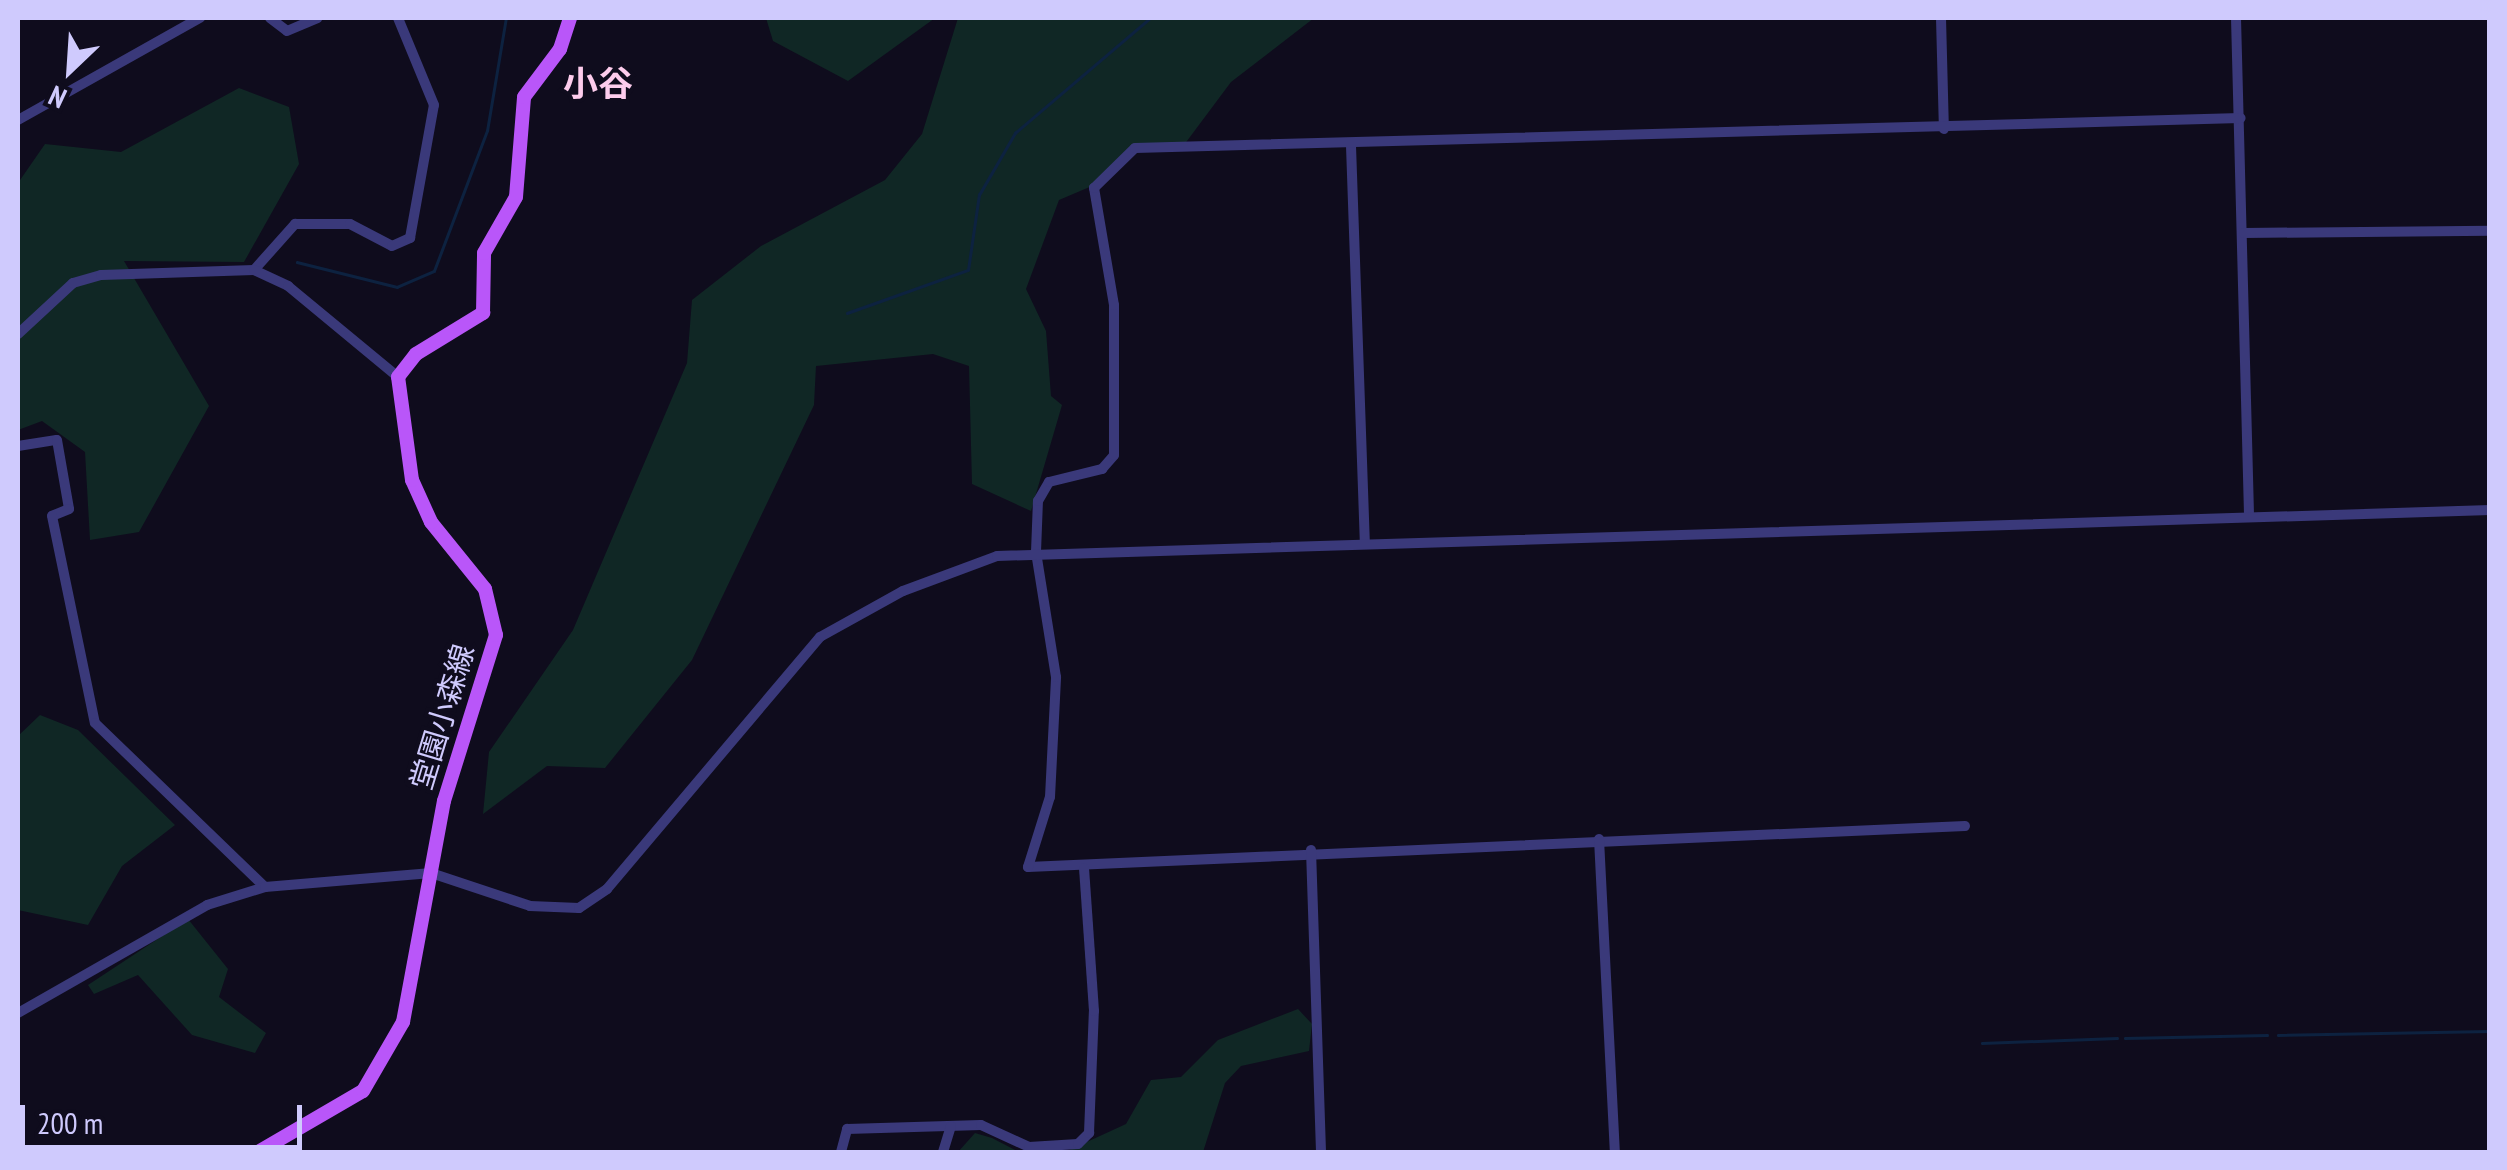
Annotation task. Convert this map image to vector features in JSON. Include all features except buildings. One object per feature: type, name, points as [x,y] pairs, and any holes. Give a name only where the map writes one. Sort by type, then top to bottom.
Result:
[{"type":"main road","points":[[398,377],[416,354],[483,313],[484,253],[516,197],[524,96],[560,49],[570,18]]},
{"type":"main road","name":"堂園小森線","points":[[258,1152],[363,1091],[385,1066],[403,1022],[431,873],[495,614],[412,480],[398,377]]},
{"type":"street","points":[[18,120],[200,18]]},
{"type":"street","points":[[270,18],[287,31],[317,18]]},
{"type":"street","points":[[254,270],[295,224],[350,224],[392,246],[410,238],[434,104],[398,18]]},
{"type":"street","points":[[1941,18],[1944,129]]},
{"type":"street","points":[[2236,18],[2249,514]]},
{"type":"street","points":[[1965,826],[1311,850],[1036,872],[1026,860],[1050,797],[1056,676],[1036,552],[1042,490],[1114,455],[1114,305],[1094,188],[1136,148],[1351,146],[2241,118]]},
{"type":"street","points":[[1351,146],[1364,542]]},
{"type":"street","points":[[2244,233],[2490,231]]},
{"type":"street","points":[[18,334],[73,283],[101,275],[254,270],[288,286],[398,377]]},
{"type":"street","points":[[18,446],[57,440],[69,509],[52,516],[95,722],[266,887]]},
{"type":"street","points":[[18,1013],[206,904],[266,887],[431,873],[530,906],[579,908],[655,834],[820,637],[965,564],[1036,552],[2490,510]]},
{"type":"street","points":[[1599,839],[1614,1152]]},
{"type":"street","points":[[1311,850],[1321,1152]]},
{"type":"street","points":[[841,1152],[847,1129],[980,1124],[1030,1147],[1078,1144],[1088,1133],[1094,1011],[1084,868]]},
{"type":"street","points":[[943,1152],[951,1126]]},
{"type":"green space","points":[[766,18],[935,18],[848,81],[773,41]]},
{"type":"green space","points":[[958,18],[1314,18],[1231,82],[1184,145],[1135,144],[1092,186],[1059,200],[1026,289],[1046,331],[1051,396],[1062,405],[1031,511],[972,484],[969,366],[933,354],[816,366],[814,405],[692,660],[605,768],[547,766],[483,814],[489,752],[573,630],[687,363],[692,300],[761,246],[885,180],[922,134]]},
{"type":"green space","points":[[239,88],[289,107],[299,164],[244,262],[124,261],[209,406],[139,532],[90,540],[85,452],[42,421],[18,430],[18,183],[45,144],[121,152]]},
{"type":"green space","points":[[40,715],[78,730],[175,825],[122,866],[88,925],[18,910],[18,736]]},
{"type":"green space","points":[[188,919],[228,969],[219,997],[266,1033],[255,1053],[192,1035],[138,975],[94,994],[88,985]]},
{"type":"green space","points":[[1298,1009],[1312,1024],[1309,1051],[1241,1066],[1225,1083],[1203,1152],[1065,1152],[1126,1124],[1151,1080],[1181,1077],[1218,1040]]},
{"type":"green space","points":[[975,1133],[992,1138],[1019,1152],[958,1152]]},
{"type":"waterway","points":[[297,262],[397,287],[434,271],[487,131],[506,18]]},
{"type":"waterway","points":[[847,313],[968,270],[979,195],[1015,133],[1150,18]]},
{"type":"waterway","points":[[2278,1035],[2490,1031]]},
{"type":"waterway","points":[[2125,1038],[2267,1035]]},
{"type":"waterway","points":[[1982,1043],[2117,1038]]},
{"type":"district","name":"小谷","points":[[598,83]]}]
